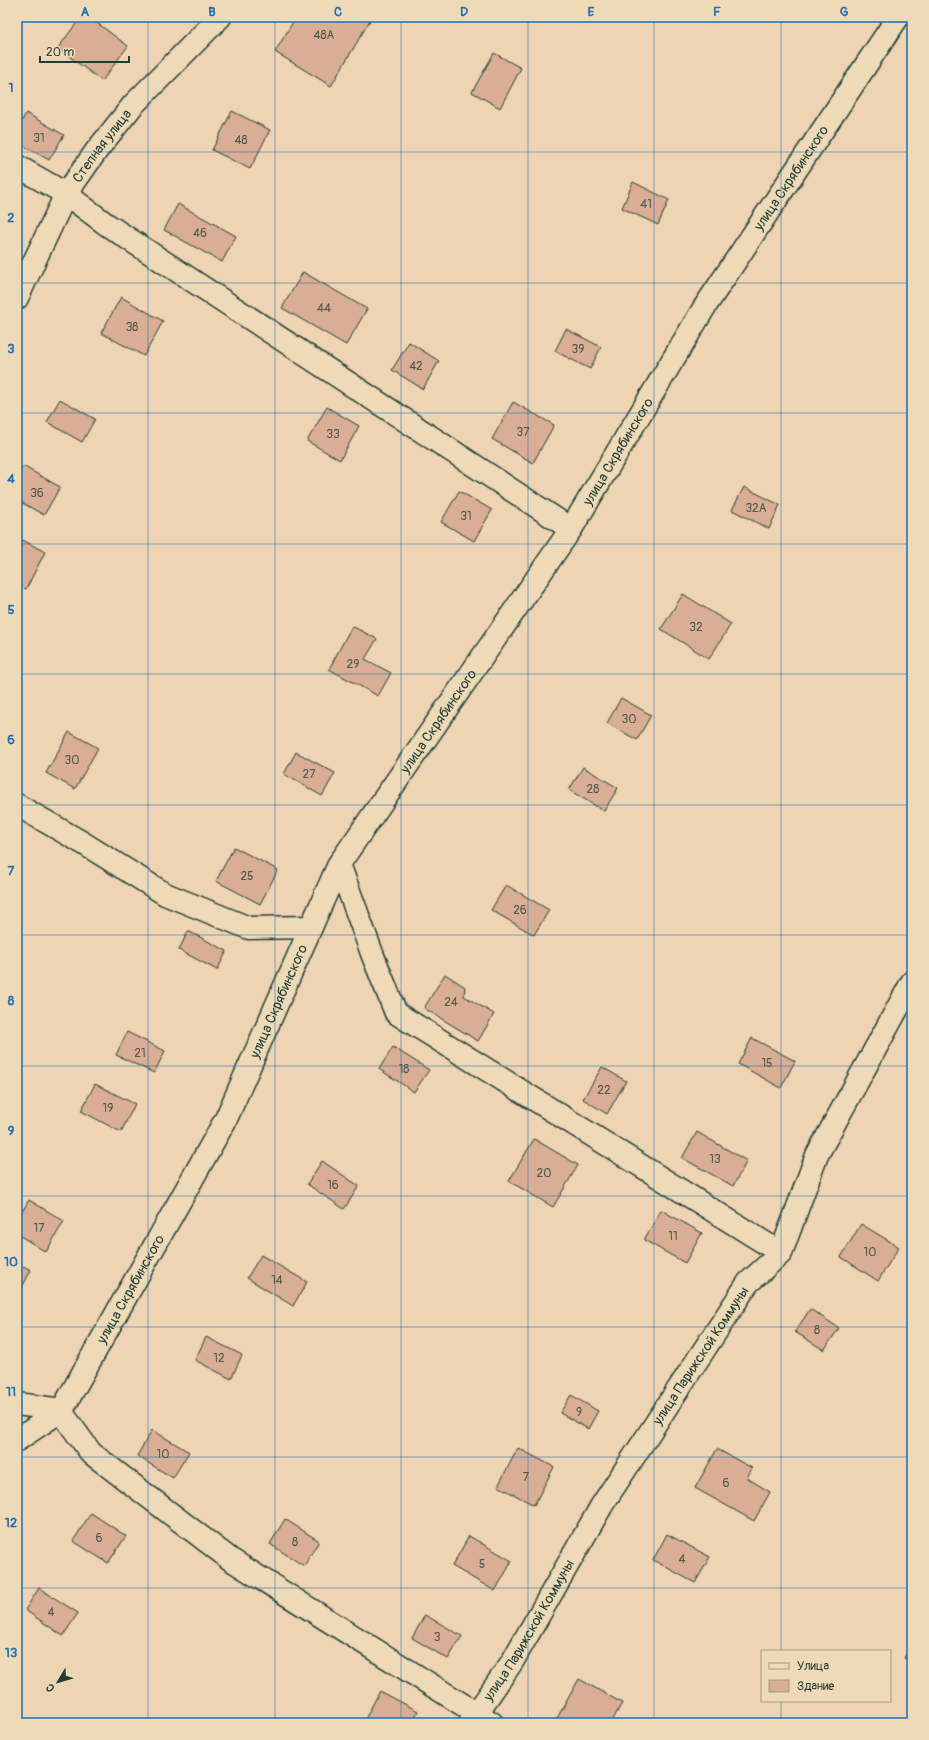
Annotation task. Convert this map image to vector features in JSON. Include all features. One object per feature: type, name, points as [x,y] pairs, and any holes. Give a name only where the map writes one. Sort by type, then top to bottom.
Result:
[{"type":"street","name":"Степная улица","points":[[17,298],[66,194],[97,150],[133,104],[220,17]]},
{"type":"street","name":"улица Скрябинского","points":[[17,1440],[62,1410],[226,1119],[340,864],[571,529],[704,308],[898,17]]},
{"type":"street","points":[[17,166],[66,194],[106,224],[571,529]]},
{"type":"street","points":[[17,804],[165,894],[249,928],[311,927]]},
{"type":"street","points":[[340,864],[373,956],[396,1013],[781,1253]]},
{"type":"street","name":"улица Парижской Коммуны","points":[[480,1720],[602,1505],[748,1283],[781,1253],[817,1155],[912,982]]},
{"type":"street","points":[[17,1404],[62,1410],[65,1417],[91,1453],[230,1559],[480,1720]]},
{"type":"building","points":[[81,17],[89,17],[128,46],[102,81],[58,48]]},
{"type":"building","points":[[296,17],[372,17],[331,86],[275,52]]},
{"type":"building","points":[[494,53],[521,68],[500,108],[472,92]]},
{"type":"building","points":[[232,111],[270,130],[250,169],[212,150]]},
{"type":"building","points":[[26,113],[64,135],[49,160],[17,142],[17,130]]},
{"type":"building","points":[[633,182],[669,200],[658,225],[622,208]]},
{"type":"building","points":[[178,204],[236,236],[222,262],[164,230]]},
{"type":"building","points":[[303,272],[367,309],[346,345],[282,308]]},
{"type":"building","points":[[121,297],[163,321],[144,356],[101,333]]},
{"type":"building","points":[[566,329],[601,347],[590,369],[555,351]]},
{"type":"building","points":[[409,342],[439,361],[423,389],[392,370]]},
{"type":"building","points":[[60,399],[95,419],[82,442],[47,422]]},
{"type":"building","points":[[513,402],[554,425],[533,463],[492,439]]},
{"type":"building","points":[[327,407],[359,426],[340,460],[307,441]]},
{"type":"building","points":[[23,466],[60,487],[44,515],[17,500],[17,476]]},
{"type":"building","points":[[744,487],[780,505],[769,529],[732,510]]},
{"type":"building","points":[[459,491],[492,510],[474,541],[441,522]]},
{"type":"building","points":[[17,537],[45,552],[26,589],[17,584]]},
{"type":"building","points":[[683,594],[731,624],[709,659],[661,629]]},
{"type":"building","points":[[352,626],[377,639],[365,659],[391,673],[378,696],[329,669]]},
{"type":"building","points":[[621,698],[651,715],[637,740],[607,723]]},
{"type":"building","points":[[69,732],[98,748],[75,789],[46,773]]},
{"type":"building","points":[[296,752],[335,773],[322,796],[284,774]]},
{"type":"building","points":[[583,767],[618,788],[604,811],[569,790]]},
{"type":"building","points":[[234,847],[278,870],[260,904],[216,881]]},
{"type":"building","points":[[506,885],[549,910],[534,935],[491,910]]},
{"type":"building","points":[[188,931],[227,951],[217,970],[179,950]]},
{"type":"building","points":[[445,974],[465,987],[464,996],[494,1014],[478,1041],[424,1008]]},
{"type":"building","points":[[127,1032],[165,1051],[154,1073],[116,1055]]},
{"type":"building","points":[[752,1038],[795,1061],[781,1088],[738,1064]]},
{"type":"building","points":[[393,1047],[429,1070],[414,1092],[379,1069]]},
{"type":"building","points":[[602,1067],[626,1081],[607,1114],[583,1099]]},
{"type":"building","points":[[95,1084],[135,1104],[121,1132],[81,1111]]},
{"type":"building","points":[[697,1132],[747,1161],[733,1186],[682,1158]]},
{"type":"building","points":[[534,1139],[578,1165],[553,1207],[509,1181]]},
{"type":"building","points":[[322,1161],[359,1186],[344,1209],[307,1184]]},
{"type":"building","points":[[29,1200],[64,1221],[46,1252],[17,1234],[17,1220]]},
{"type":"building","points":[[661,1210],[702,1233],[685,1263],[644,1240]]},
{"type":"building","points":[[861,1224],[899,1247],[878,1281],[841,1257]]},
{"type":"building","points":[[261,1255],[307,1282],[293,1306],[247,1278]]},
{"type":"building","points":[[17,1263],[31,1270],[17,1297]]},
{"type":"building","points":[[810,1309],[839,1328],[824,1350],[795,1332]]},
{"type":"building","points":[[206,1337],[242,1355],[231,1379],[195,1360]]},
{"type":"building","points":[[571,1395],[598,1411],[588,1429],[560,1413]]},
{"type":"building","points":[[152,1430],[189,1452],[173,1478],[137,1456]]},
{"type":"building","points":[[518,1448],[554,1467],[534,1505],[498,1486]]},
{"type":"building","points":[[717,1449],[752,1468],[747,1478],[770,1492],[754,1521],[695,1488]]},
{"type":"building","points":[[91,1513],[126,1536],[108,1563],[73,1541]]},
{"type":"building","points":[[285,1519],[319,1541],[304,1566],[270,1544]]},
{"type":"building","points":[[667,1534],[710,1557],[695,1583],[653,1560]]},
{"type":"building","points":[[469,1536],[512,1561],[495,1591],[452,1566]]},
{"type":"building","points":[[39,1588],[78,1613],[63,1636],[25,1610]]},
{"type":"building","points":[[425,1615],[462,1636],[448,1659],[412,1638]]},
{"type":"building","points":[[912,1643],[912,1662],[904,1658]]},
{"type":"building","points":[[579,1679],[622,1703],[611,1723],[561,1723],[556,1720]]},
{"type":"building","points":[[380,1691],[418,1711],[412,1723],[373,1723],[365,1719]]}]
